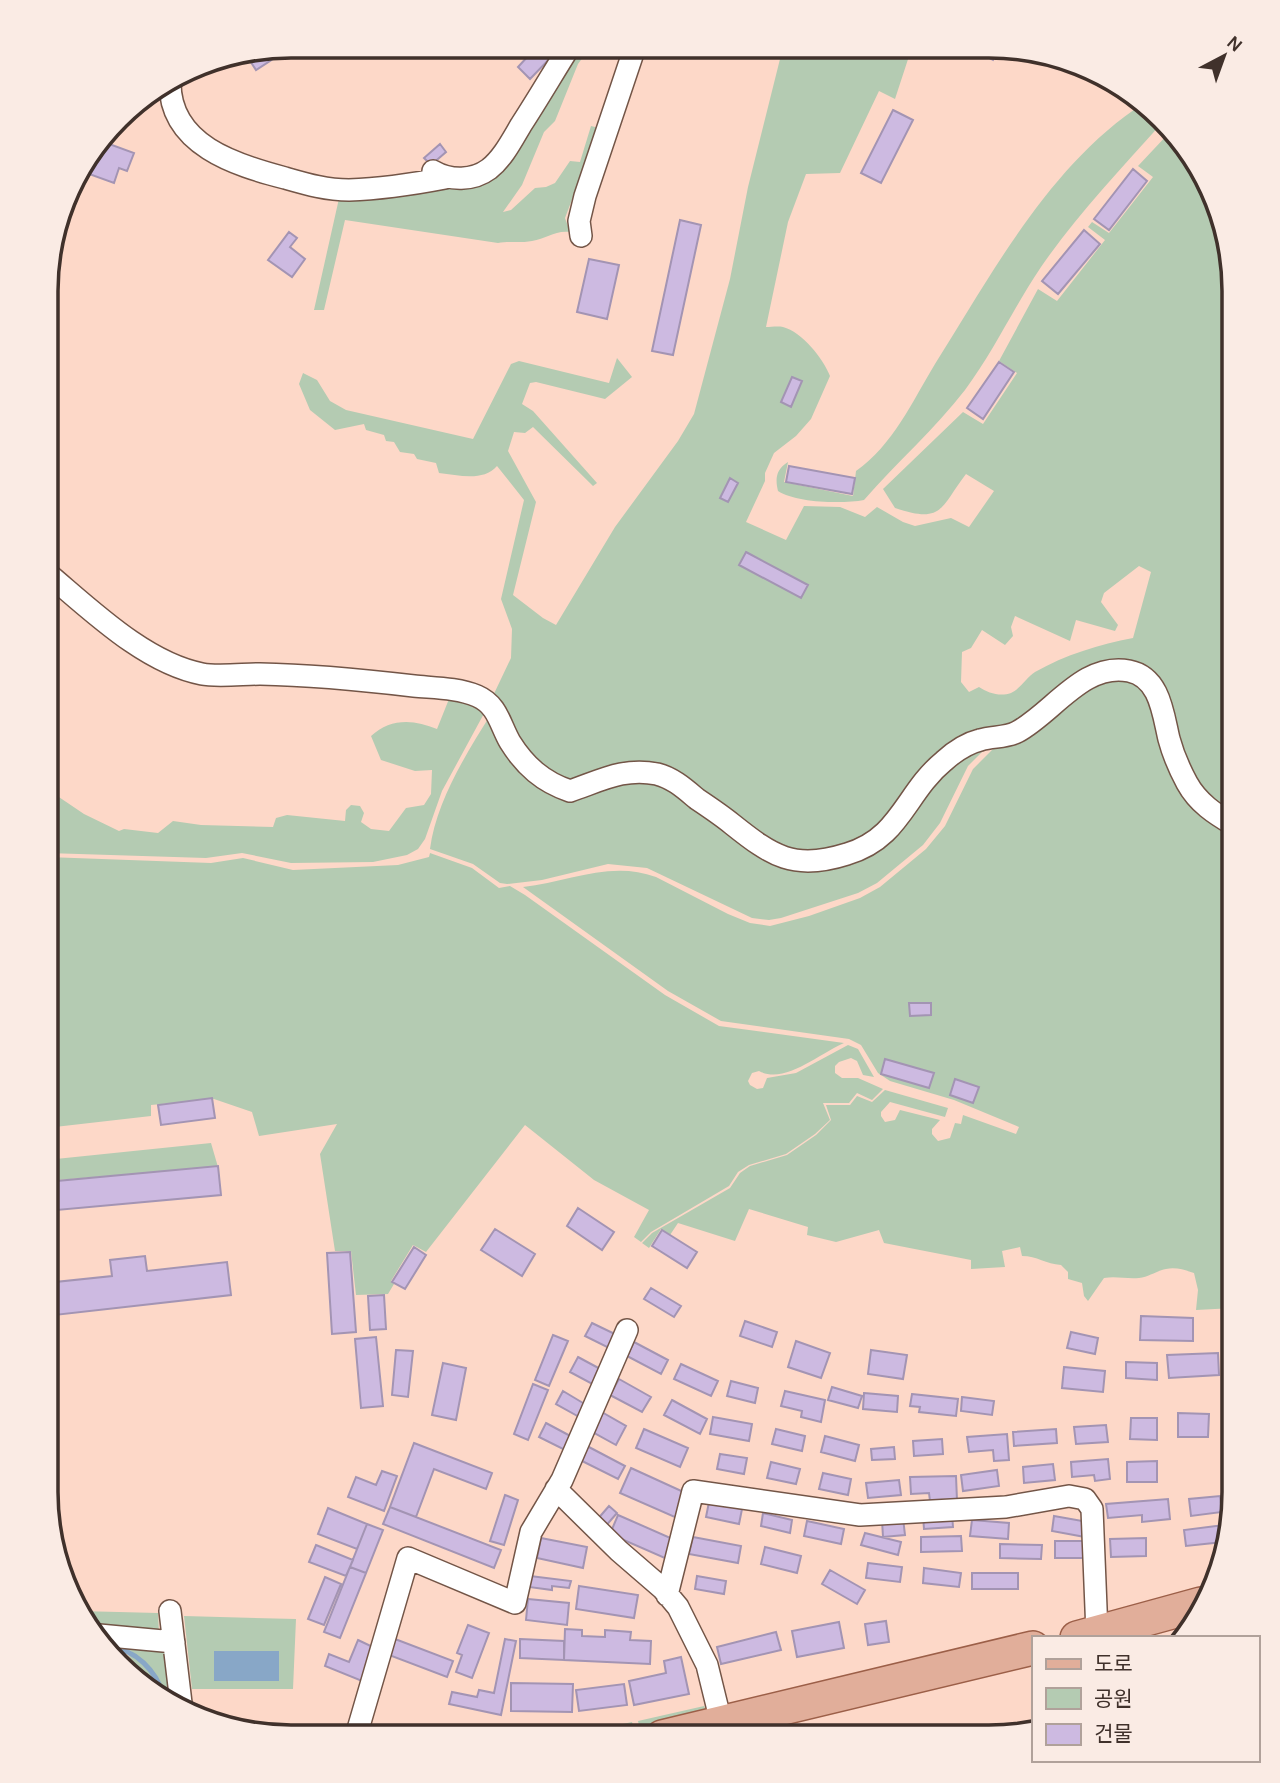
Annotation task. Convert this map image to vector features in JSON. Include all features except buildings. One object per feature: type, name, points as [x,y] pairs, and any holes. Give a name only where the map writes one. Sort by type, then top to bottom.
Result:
[{"type":"main road","points":[[1087,1635],[1192,1607]]},
{"type":"main road","points":[[709,1725],[1032,1648]]},
{"type":"street","points":[[171,91],[172,104],[179,121],[208,150],[251,169],[323,188],[349,190],[406,185],[438,174],[475,177],[490,168],[505,153],[563,58]]},
{"type":"street","points":[[581,236],[579,221],[585,196],[631,58]]},
{"type":"street","points":[[58,582],[137,645],[177,666],[204,675],[359,678],[478,696],[492,705],[509,739],[522,757],[535,773],[551,785],[570,791],[612,774],[657,774],[680,785],[767,850],[799,862],[836,857],[866,847],[887,833],[928,776],[958,750],[979,740],[1013,734],[1092,677],[1119,670],[1145,676],[1153,686],[1170,741],[1187,783],[1209,809],[1222,817]]},
{"type":"street","points":[[359,1725],[408,1558],[515,1603],[531,1532],[556,1489],[627,1330]]},
{"type":"street","points":[[556,1489],[678,1607],[707,1665],[721,1722]]},
{"type":"street","points":[[667,1595],[693,1491],[860,1515],[1006,1507],[1069,1496],[1085,1499],[1092,1509],[1087,1635]]},
{"type":"street","points":[[170,1611],[180,1697]]},
{"type":"street","points":[[108,1636],[174,1642]]},
{"type":"green space","points":[[568,58],[582,58],[555,121],[544,132],[522,185],[503,212],[511,210],[535,188],[555,183],[570,161],[580,162],[591,126],[599,128],[565,218],[570,232],[560,232],[528,242],[498,243],[345,220],[324,310],[314,310],[340,194],[477,184]]},
{"type":"green space","points":[[780,58],[908,58],[895,99],[879,91],[840,173],[806,174],[788,222],[766,327],[783,327],[797,334],[817,354],[830,376],[811,419],[796,436],[774,453],[765,473],[765,481],[746,522],[786,540],[804,506],[840,507],[865,517],[877,507],[915,526],[951,518],[969,527],[994,491],[966,474],[945,504],[932,513],[911,513],[895,508],[883,489],[963,412],[983,424],[1017,373],[999,361],[1038,289],[1057,301],[1105,240],[1088,227],[1092,222],[1109,233],[1153,177],[1138,166],[1164,138],[1183,161],[1210,216],[1222,275],[1222,809],[1190,778],[1172,713],[1127,663],[1027,724],[976,737],[874,832],[845,847],[787,853],[671,773],[580,786],[552,782],[491,700],[511,658],[512,629],[501,599],[524,500],[497,466],[478,476],[439,473],[436,463],[417,459],[414,454],[400,452],[394,442],[386,441],[384,435],[366,430],[364,424],[335,430],[310,410],[299,384],[303,373],[317,380],[330,401],[346,410],[473,439],[511,364],[519,361],[609,383],[617,358],[632,377],[605,399],[536,382],[530,383],[522,404],[533,411],[597,483],[593,486],[533,427],[525,433],[514,432],[508,451],[536,502],[513,595],[556,625],[615,527],[678,441],[694,414],[730,279],[748,187]],"holes":[[[1139,566],[1151,572],[1133,638],[1058,660],[1035,672],[1011,693],[994,694],[979,687],[969,692],[961,682],[962,652],[971,648],[982,630],[1005,645],[1013,636],[1011,627],[1015,616],[1070,641],[1076,620],[1115,631],[1118,625],[1101,602],[1104,593]]]},
{"type":"green space","points":[[1135,110],[1157,129],[1055,248],[965,390],[929,432],[864,500],[820,502],[796,498],[778,491],[777,475],[788,462],[784,482],[853,496],[856,471],[881,449],[901,422],[979,293],[1026,222],[1052,188],[1110,128]]},
{"type":"green space","points":[[1106,677],[1143,680],[1170,751],[1222,814],[1222,1309],[1196,1310],[1198,1290],[1194,1273],[1180,1269],[1166,1269],[1139,1278],[1104,1278],[1088,1301],[1084,1296],[1082,1283],[1068,1279],[1068,1272],[1061,1265],[1022,1256],[1020,1247],[1002,1251],[1005,1267],[971,1269],[971,1260],[884,1243],[879,1230],[836,1242],[807,1235],[808,1227],[749,1209],[735,1241],[678,1223],[670,1235],[661,1229],[649,1248],[642,1243],[652,1233],[730,1188],[740,1173],[750,1166],[787,1155],[816,1135],[831,1120],[826,1105],[850,1105],[857,1096],[872,1102],[885,1090],[948,1108],[945,1117],[890,1102],[881,1112],[885,1122],[895,1120],[900,1110],[940,1120],[932,1129],[932,1134],[938,1141],[950,1138],[955,1123],[961,1124],[963,1115],[1016,1134],[1019,1127],[954,1100],[890,1081],[878,1073],[861,1045],[849,1039],[721,1021],[668,991],[523,887],[606,871],[639,872],[656,877],[750,923],[770,926],[809,916],[860,898],[880,887],[926,849],[945,826],[973,769],[994,748]]},
{"type":"green space","points":[[451,694],[487,708],[442,791],[425,839],[418,849],[407,855],[373,862],[291,863],[242,853],[206,858],[58,853],[58,796],[84,814],[119,831],[124,829],[158,833],[173,821],[201,825],[273,827],[276,818],[287,815],[345,821],[346,810],[351,805],[360,806],[364,813],[361,822],[371,829],[389,831],[406,808],[424,805],[431,794],[432,770],[415,771],[381,760],[371,736],[386,726],[402,722],[420,723],[437,729]]},
{"type":"green space","points":[[491,714],[535,782],[612,782],[652,778],[773,859],[842,861],[931,778],[991,743],[968,766],[940,823],[923,845],[877,883],[858,893],[769,920],[752,918],[647,868],[608,864],[542,880],[507,884],[500,883],[473,864],[430,849],[445,796]]},
{"type":"green space","points":[[430,853],[472,868],[499,888],[510,886],[665,995],[719,1026],[844,1043],[791,1071],[780,1074],[759,1071],[752,1073],[748,1081],[757,1089],[763,1088],[767,1078],[796,1073],[848,1045],[858,1049],[874,1077],[863,1075],[857,1061],[851,1058],[839,1062],[835,1066],[835,1073],[842,1078],[858,1078],[883,1089],[872,1100],[857,1093],[849,1103],[823,1103],[830,1120],[815,1134],[786,1154],[749,1165],[738,1172],[729,1186],[651,1232],[641,1242],[634,1237],[649,1210],[594,1180],[525,1125],[426,1252],[413,1245],[391,1281],[394,1284],[388,1294],[356,1295],[351,1251],[335,1251],[320,1154],[337,1124],[259,1136],[252,1112],[214,1099],[151,1105],[151,1116],[58,1127],[58,857],[211,863],[243,858],[293,870],[398,865],[429,857]]},
{"type":"green space","points":[[211,1143],[218,1167],[58,1180],[58,1159]]},
{"type":"green space","points":[[91,1611],[158,1613],[159,1633],[102,1629]]},
{"type":"green space","points":[[184,1616],[296,1619],[293,1689],[192,1689]]},
{"type":"green space","points":[[112,1640],[165,1648],[175,1694],[162,1686],[131,1651],[119,1649]]},
{"type":"green space","points":[[120,1650],[128,1653],[143,1664],[157,1682],[139,1668]]},
{"type":"green space","points":[[704,1706],[709,1716],[675,1725],[639,1725],[638,1721]]},
{"type":"water","points":[[214,1651],[279,1651],[279,1681],[214,1681]]},
{"type":"waterway","points":[[119,1649],[144,1663],[158,1683]]}]
